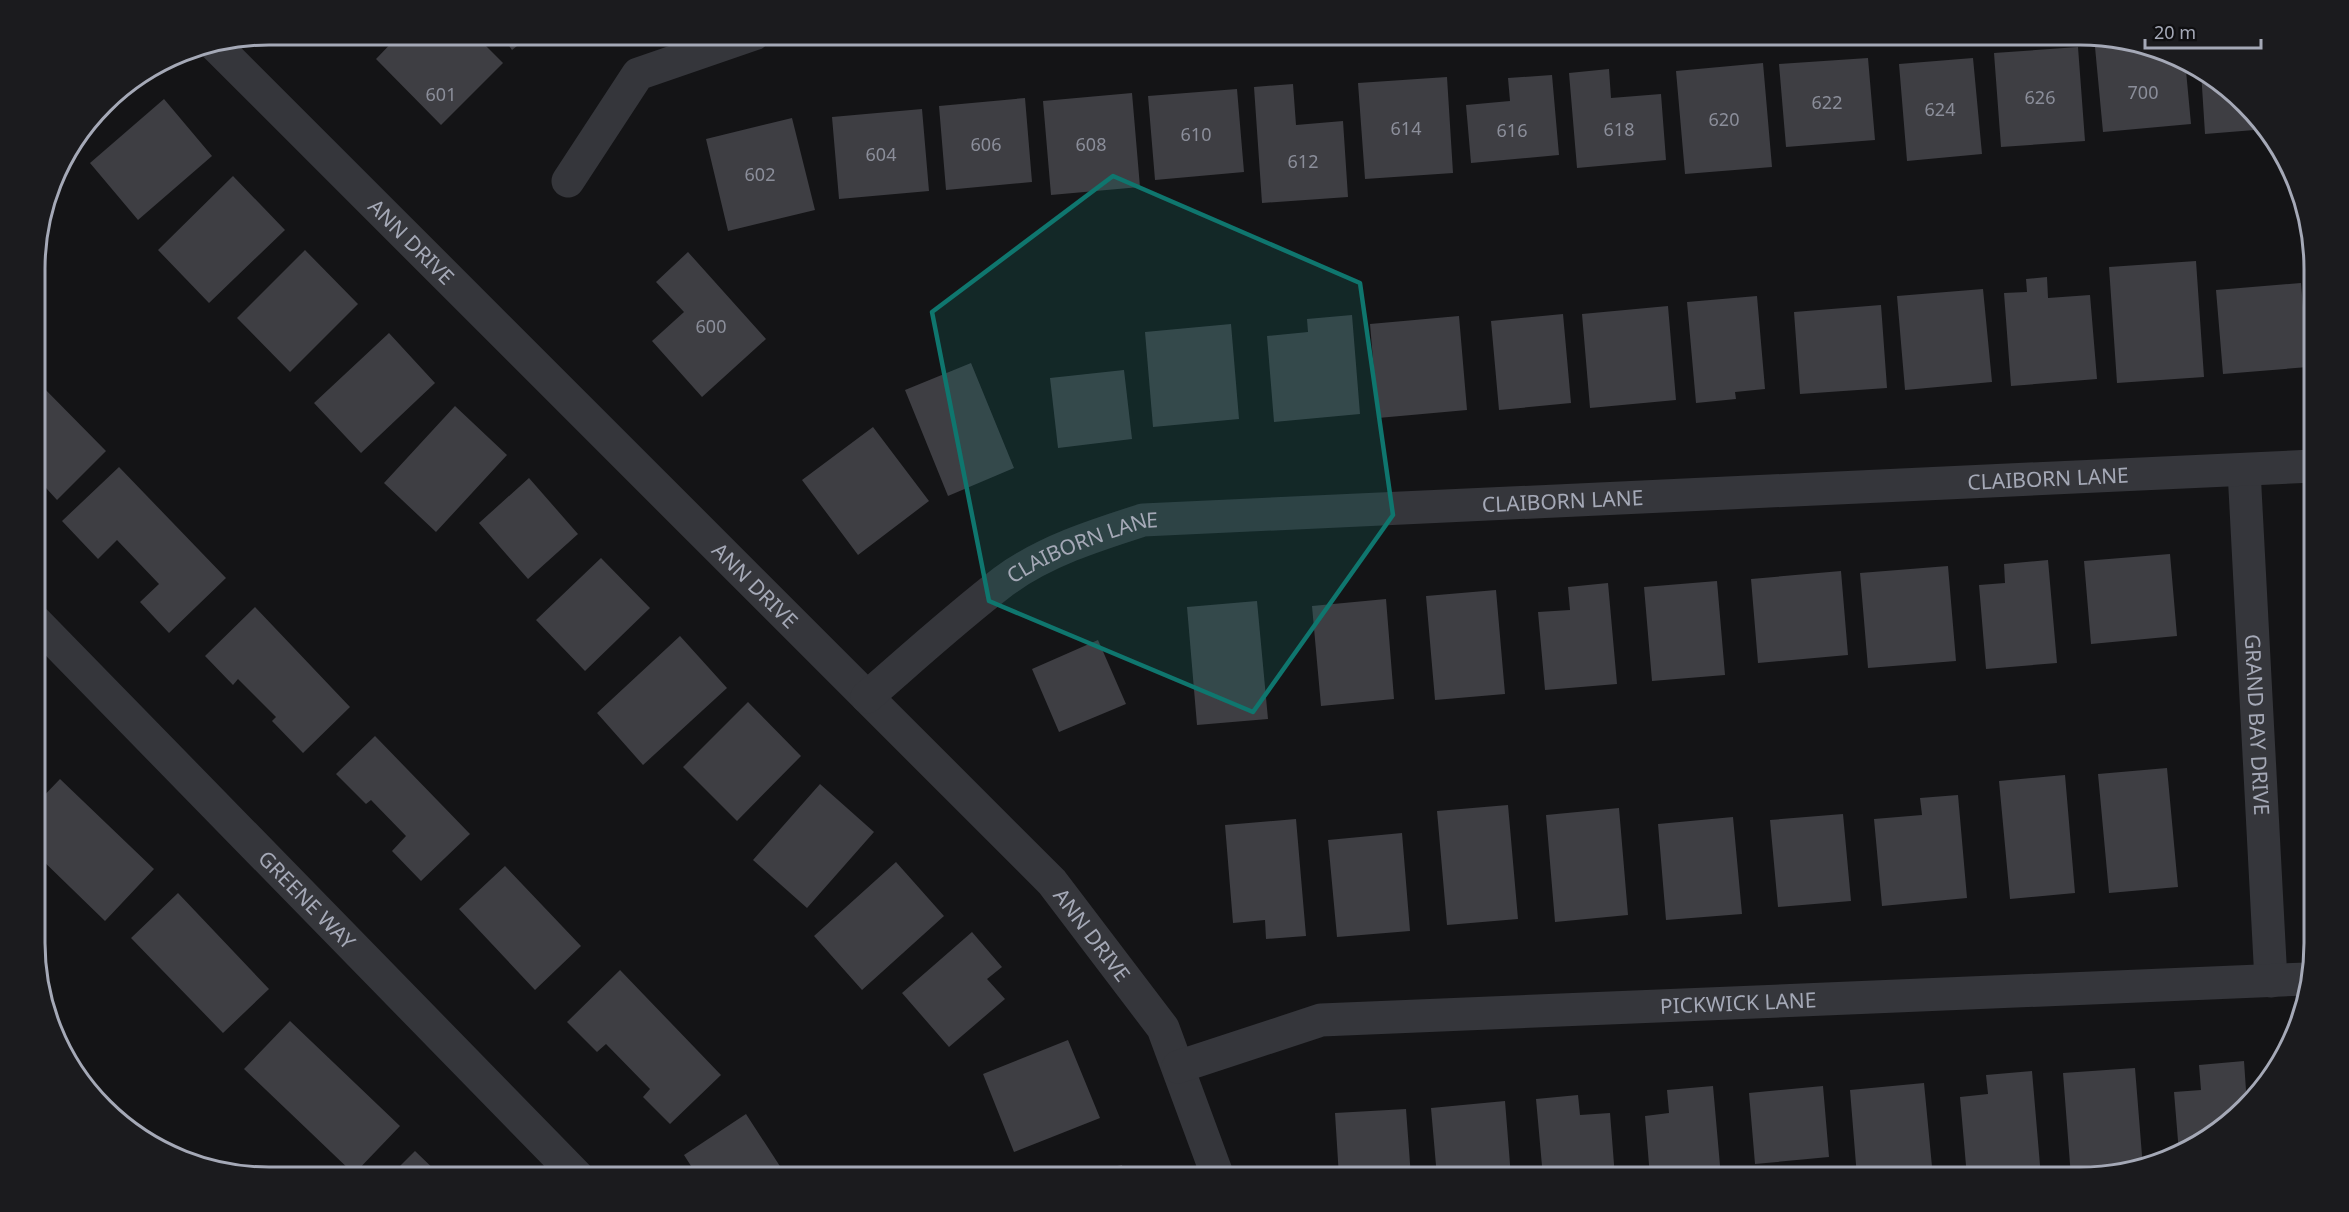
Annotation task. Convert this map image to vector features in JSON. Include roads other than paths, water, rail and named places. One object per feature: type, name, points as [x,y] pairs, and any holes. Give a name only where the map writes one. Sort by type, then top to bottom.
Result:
[{"type":"street","points":[[568,181],[638,74],[722,45]]},
{"type":"street","name":"ANN DRIVE","points":[[220,50],[1052,882],[1163,1028],[1214,1167]]},
{"type":"street","name":"CLAIBORN LANE","points":[[867,697],[1006,580],[1054,553],[1143,520],[2304,467]]},
{"type":"street","name":"GRAND BAY DRIVE","points":[[2244,470],[2271,981]]},
{"type":"street","name":"GREENE WAY","points":[[45,631],[568,1167]]},
{"type":"street","name":"PICKWICK LANE","points":[[1178,1067],[1321,1020],[2301,979]]}]
